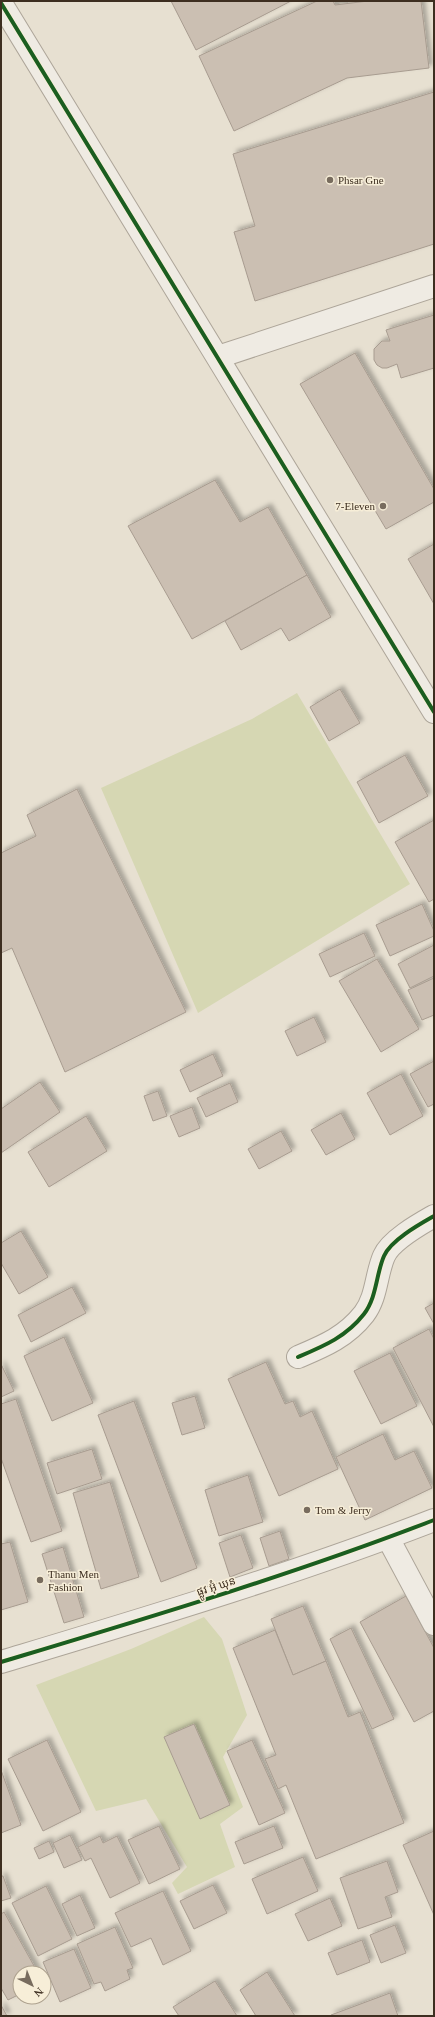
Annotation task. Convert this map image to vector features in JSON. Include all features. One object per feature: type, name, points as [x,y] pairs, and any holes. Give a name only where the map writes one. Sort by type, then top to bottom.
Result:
[{"type":"street","points":[[1,3],[218,357],[430,698]]},
{"type":"street","points":[[218,357],[434,286]]},
{"type":"street","points":[[298,1357],[337,1340],[365,1313],[377,1286],[384,1254],[405,1233],[434,1216]]},
{"type":"street","name":"ផ្លូវ អ៊ុំ ឃុន","points":[[1,1662],[153,1616],[337,1557],[434,1520]]},
{"type":"street","points":[[388,1538],[434,1624]]},
{"type":"green space","points":[[297,693],[410,884],[198,1013],[101,788],[252,719]]},
{"type":"green space","points":[[204,1617],[222,1639],[247,1715],[223,1757],[243,1807],[220,1824],[235,1867],[178,1894],[172,1883],[187,1867],[146,1799],[96,1811],[36,1685],[131,1649]]},
{"type":"building","points":[[171,1],[291,1],[196,50]]},
{"type":"building","points":[[317,1],[333,1],[335,5],[368,1],[421,1],[429,68],[347,78],[234,131],[199,56]]},
{"type":"building","name":"Phsar Gne","points":[[434,92],[434,244],[255,301],[234,232],[255,226],[233,154]]},
{"type":"building","points":[[434,315],[434,368],[401,378],[397,364],[387,368],[382,368],[377,365],[374,360],[374,349],[382,341],[390,341],[386,330]]},
{"type":"building","points":[[355,353],[434,489],[434,502],[386,529],[300,384]]},
{"type":"building","points":[[215,480],[240,522],[268,507],[307,575],[192,639],[128,526]]},
{"type":"building","points":[[434,544],[434,604],[408,559]]},
{"type":"building","points":[[307,575],[331,617],[289,641],[281,628],[241,650],[225,621]]},
{"type":"building","points":[[340,689],[360,723],[329,741],[310,707]]},
{"type":"building","points":[[405,755],[428,796],[379,823],[357,782]]},
{"type":"building","points":[[77,789],[186,1012],[65,1072],[12,948],[1,953],[1,853],[36,836],[27,815]]},
{"type":"building","points":[[434,820],[434,899],[429,902],[395,842]]},
{"type":"building","points":[[422,904],[434,931],[434,936],[390,956],[376,925]]},
{"type":"building","points":[[364,933],[375,956],[330,977],[319,954]]},
{"type":"building","points":[[434,945],[434,976],[410,988],[398,964]]},
{"type":"building","points":[[377,959],[419,1029],[381,1052],[339,981]]},
{"type":"building","points":[[434,978],[434,1015],[422,1020],[408,990]]},
{"type":"building","points":[[314,1017],[326,1042],[297,1056],[285,1031]]},
{"type":"building","points":[[213,1054],[223,1076],[190,1092],[180,1070]]},
{"type":"building","points":[[434,1061],[434,1104],[428,1107],[410,1074]]},
{"type":"building","points":[[401,1074],[423,1116],[390,1135],[367,1093]]},
{"type":"building","points":[[40,1082],[60,1112],[1,1153],[1,1109]]},
{"type":"building","points":[[230,1083],[238,1102],[206,1117],[197,1098]]},
{"type":"building","points":[[158,1091],[167,1116],[153,1121],[144,1096]]},
{"type":"building","points":[[192,1107],[200,1128],[179,1137],[170,1116]]},
{"type":"building","points":[[341,1113],[355,1139],[326,1155],[311,1130]]},
{"type":"building","points":[[86,1116],[107,1151],[49,1187],[28,1152]]},
{"type":"building","points":[[281,1131],[292,1151],[259,1169],[248,1149]]},
{"type":"building","points":[[21,1231],[48,1277],[19,1294],[1,1263],[1,1243]]},
{"type":"building","points":[[72,1287],[86,1313],[31,1342],[18,1315]]},
{"type":"building","points":[[434,1303],[434,1324],[425,1308]]},
{"type":"building","points":[[429,1329],[434,1339],[434,1427],[393,1348]]},
{"type":"building","points":[[64,1337],[93,1403],[52,1421],[24,1356]]},
{"type":"building","points":[[390,1353],[417,1406],[381,1424],[354,1371]]},
{"type":"building","points":[[266,1362],[285,1404],[293,1401],[300,1417],[312,1411],[338,1469],[279,1496],[228,1379]]},
{"type":"building","points":[[1,1364],[14,1391],[1,1397]]},
{"type":"building","points":[[195,1396],[205,1428],[182,1435],[172,1403]]},
{"type":"building","points":[[16,1399],[62,1531],[31,1542],[1,1458],[1,1404]]},
{"type":"building","points":[[134,1401],[197,1568],[161,1582],[98,1415]]},
{"type":"building","points":[[383,1434],[395,1460],[414,1451],[432,1488],[365,1520],[336,1457]]},
{"type":"building","points":[[92,1449],[102,1479],[57,1494],[47,1463]]},
{"type":"building","points":[[248,1475],[263,1522],[219,1536],[205,1490]]},
{"type":"building","points":[[110,1482],[139,1577],[101,1589],[73,1493]]},
{"type":"building","points":[[280,1531],[289,1559],[269,1566],[260,1538]]},
{"type":"building","points":[[241,1535],[253,1568],[230,1577],[219,1543]]},
{"type":"building","points":[[10,1542],[28,1602],[1,1610],[1,1544]]},
{"type":"building","points":[[63,1547],[84,1617],[64,1623],[42,1554]]},
{"type":"building","points":[[406,1596],[434,1648],[434,1711],[414,1722],[360,1622]]},
{"type":"building","points":[[303,1606],[326,1661],[293,1675],[271,1619]]},
{"type":"building","points":[[351,1628],[394,1719],[372,1729],[330,1639]]},
{"type":"building","points":[[275,1630],[293,1675],[326,1661],[348,1717],[360,1712],[404,1823],[316,1859],[286,1785],[278,1789],[265,1759],[276,1755],[233,1648]]},
{"type":"building","points":[[194,1724],[230,1805],[200,1819],[164,1737]]},
{"type":"building","points":[[47,1740],[81,1812],[43,1831],[8,1759]]},
{"type":"building","points":[[252,1740],[285,1813],[259,1825],[227,1751]]},
{"type":"building","points":[[1,1770],[21,1825],[1,1833]]},
{"type":"building","points":[[159,1826],[180,1869],[149,1884],[128,1840]]},
{"type":"building","points":[[274,1826],[283,1848],[244,1864],[235,1842]]},
{"type":"building","points":[[434,1831],[434,1915],[403,1845]]},
{"type":"building","points":[[70,1835],[82,1860],[64,1868],[53,1843]]},
{"type":"building","points":[[100,1836],[103,1843],[117,1836],[140,1883],[110,1898],[91,1858],[85,1861],[78,1847]]},
{"type":"building","points":[[49,1841],[54,1852],[39,1859],[34,1848]]},
{"type":"building","points":[[303,1857],[318,1891],[267,1914],[252,1879]]},
{"type":"building","points":[[387,1861],[398,1892],[385,1897],[392,1917],[358,1929],[340,1878]]},
{"type":"building","points":[[1,1876],[3,1876],[11,1898],[1,1901]]},
{"type":"building","points":[[213,1885],[227,1913],[194,1929],[180,1901]]},
{"type":"building","points":[[46,1886],[72,1939],[38,1956],[12,1903]]},
{"type":"building","points":[[163,1891],[191,1951],[163,1965],[151,1938],[131,1947],[115,1913]]},
{"type":"building","points":[[80,1895],[95,1928],[77,1936],[62,1904]]},
{"type":"building","points":[[330,1898],[342,1926],[308,1941],[295,1914]]},
{"type":"building","points":[[4,1912],[34,1965],[12,1965],[12,1998],[8,2000],[1,1988],[1,1914]]},
{"type":"building","points":[[395,1925],[406,1953],[381,1963],[370,1935]]},
{"type":"building","points":[[115,1927],[133,1968],[127,1970],[130,1979],[105,1991],[101,1982],[94,1984],[77,1944]]},
{"type":"building","points":[[362,1940],[370,1962],[337,1975],[328,1953]]},
{"type":"building","points":[[74,1949],[91,1988],[60,2002],[52,1983],[52,1965],[44,1965],[43,1962]]},
{"type":"building","points":[[267,1972],[295,2016],[256,2016],[240,1990]]},
{"type":"building","points":[[215,1981],[237,2016],[179,2016],[173,2007]]},
{"type":"building","points":[[390,1993],[398,2016],[331,2016],[331,2015]]},
{"type":"building","points":[[1,2005],[7,2016],[1,2016]]},
{"type":"cycle path","points":[[1,3],[434,712]]},
{"type":"cycle path","points":[[298,1357],[334,1340],[357,1322],[368,1307],[374,1293],[381,1263],[388,1250],[399,1238],[434,1216]]},
{"type":"cycle path","points":[[1,1662],[273,1577],[434,1520]]},
{"type":"place","name":"Phsar Gne","points":[[330,180]]},
{"type":"place","name":"7-Eleven","points":[[383,506]]},
{"type":"place","name":"Tom & Jerry","points":[[307,1510]]},
{"type":"place","name":"Thanu Men Fashion","points":[[40,1580]]}]
